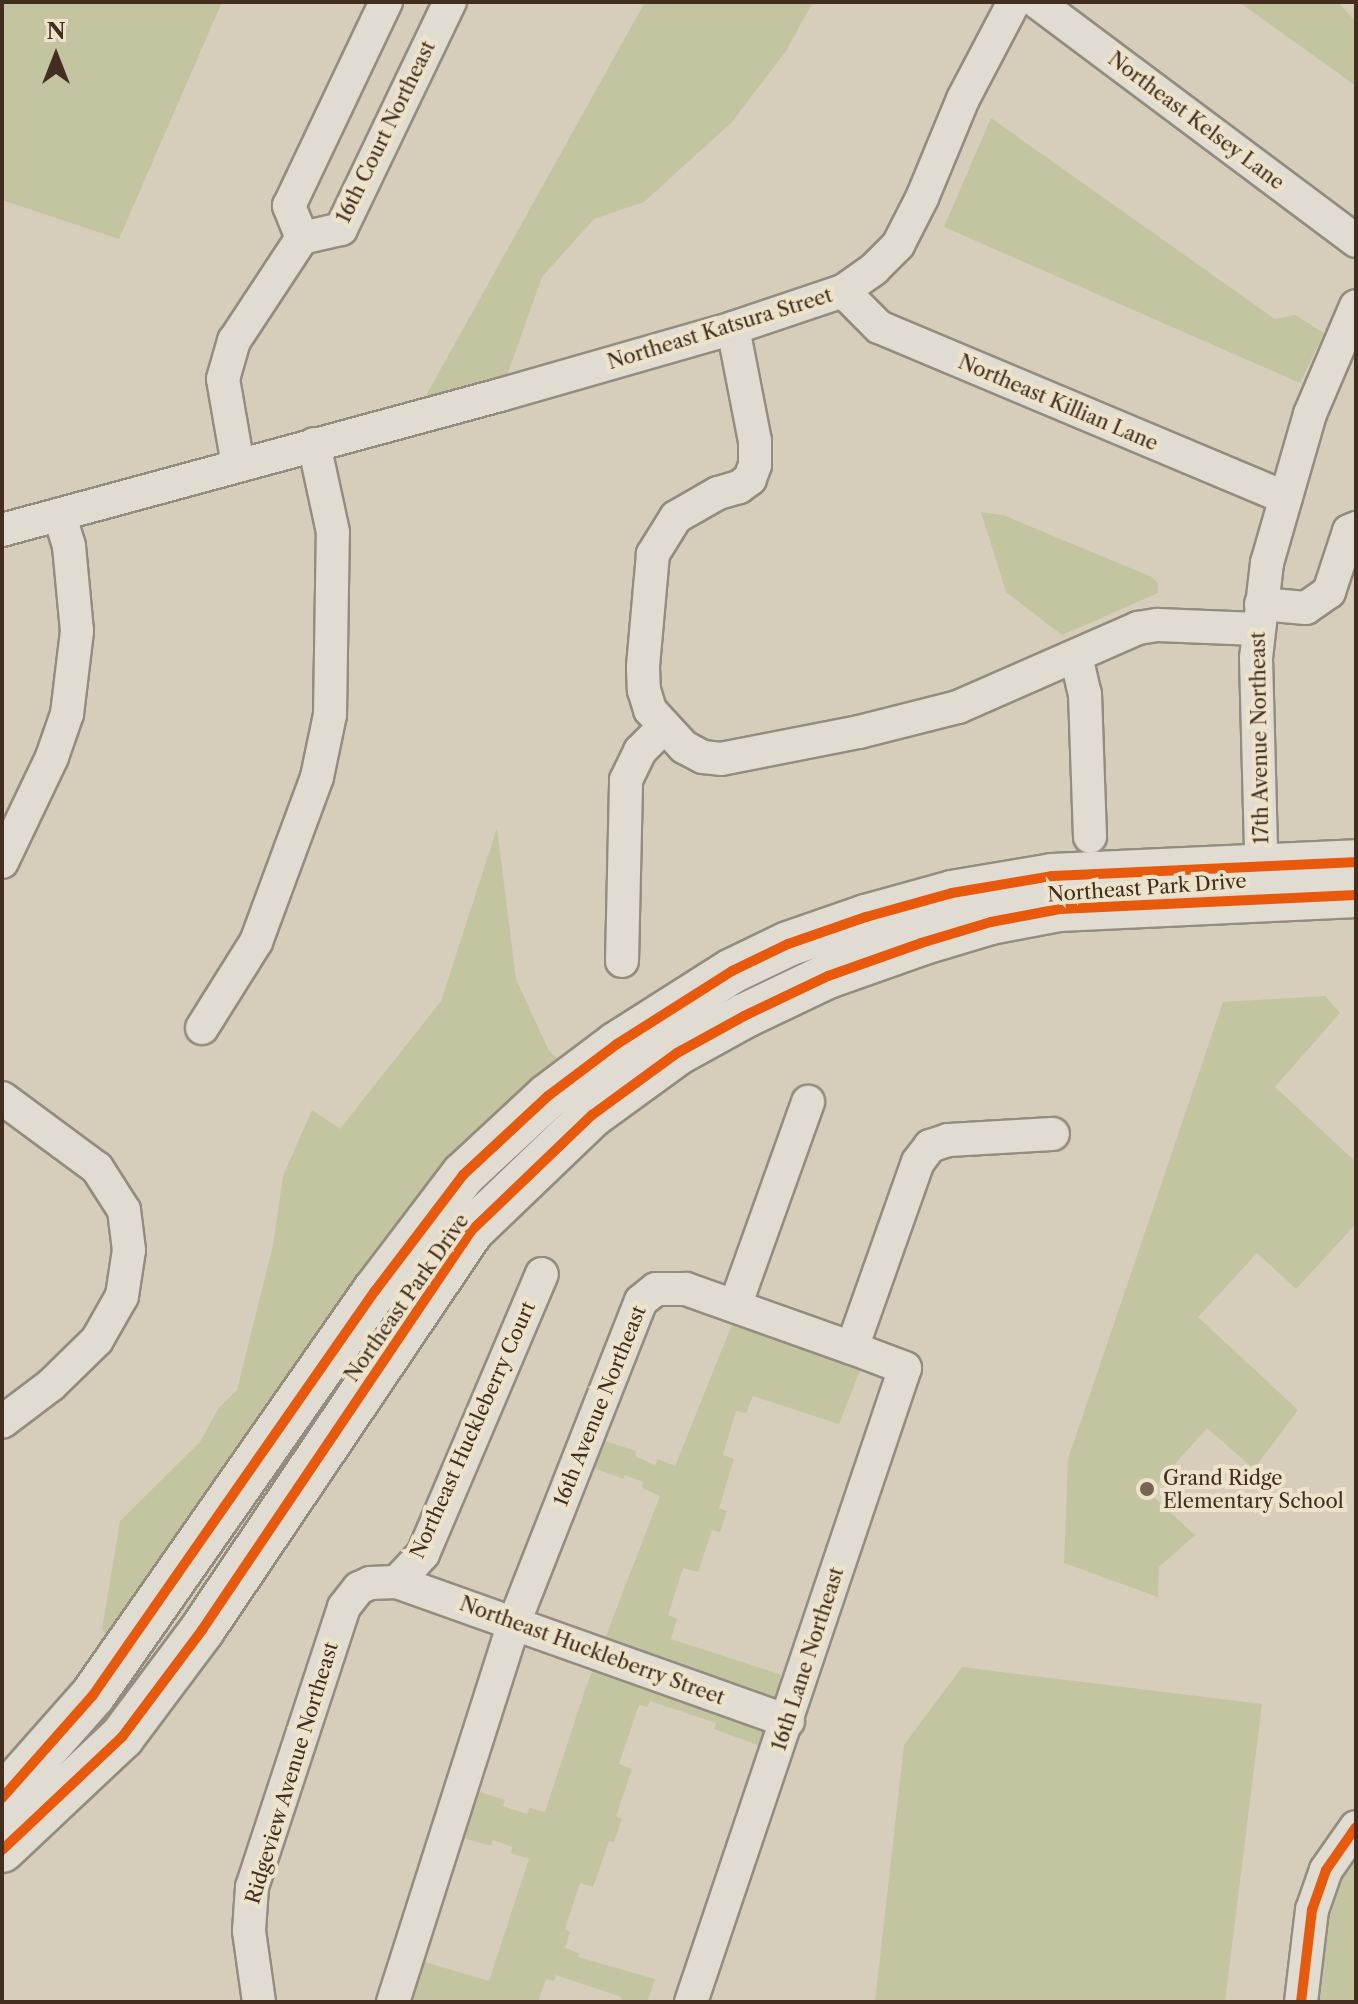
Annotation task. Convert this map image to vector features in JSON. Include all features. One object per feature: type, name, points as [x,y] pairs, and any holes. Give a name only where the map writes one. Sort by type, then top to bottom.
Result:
[{"type":"street","points":[[238,465],[223,379],[226,362],[234,341],[302,238],[289,206],[386,2]]},
{"type":"street","name":"16th Court Northeast","points":[[302,238],[341,229],[450,2]]},
{"type":"street","name":"Northeast Katsura Street","points":[[2,530],[60,517],[733,328],[843,291],[874,269],[898,245],[922,198],[963,99],[1014,2]]},
{"type":"street","name":"Northeast Kelsey Lane","points":[[1037,2],[1356,241]]},
{"type":"street","name":"Northeast Killian Lane","points":[[843,291],[879,327],[1285,498]]},
{"type":"street","name":"17th Avenue Northeast","points":[[1262,882],[1259,617],[1267,563],[1310,414],[1356,306]]},
{"type":"street","points":[[733,328],[755,441],[755,465],[750,479],[739,487],[718,493],[676,517],[653,554],[643,667],[650,710],[663,728],[703,757],[721,759],[859,732],[958,707],[1104,641],[1158,625],[1259,617],[1306,608],[1329,592],[1349,531],[1356,528]]},
{"type":"street","points":[[202,1028],[256,942],[317,777],[330,715],[333,532],[314,444]]},
{"type":"street","points":[[2,862],[52,757],[69,701],[75,664],[75,594],[69,546],[60,517]]},
{"type":"street","points":[[1076,656],[1085,694],[1090,837]]},
{"type":"street","points":[[622,961],[626,780],[640,751],[663,728]]},
{"type":"street","name":"Northeast Park Drive","points":[[2,1850],[122,1737],[202,1630],[471,1231],[592,1115],[677,1053],[744,1016],[828,976],[921,943],[991,922],[1060,909],[1262,882],[1356,862]]},
{"type":"street","name":"Northeast Park Drive","points":[[2,1798],[93,1695],[375,1291],[463,1175],[548,1096],[607,1052],[732,971],[788,944],[866,917],[952,893],[1052,876],[1262,882],[1356,895]]},
{"type":"street","points":[[2,1098],[97,1168],[124,1210],[129,1250],[122,1296],[97,1340],[51,1385],[2,1422]]},
{"type":"street","points":[[735,1306],[808,1102]]},
{"type":"street","points":[[852,1348],[918,1162],[930,1146],[948,1140],[1053,1134]]},
{"type":"street","name":"Northeast Huckleberry Court","points":[[397,1582],[423,1554],[542,1274]]},
{"type":"street","name":"16th Avenue Northeast","points":[[393,2002],[514,1623],[641,1301],[656,1289],[686,1289],[852,1348]]},
{"type":"street","name":"16th Lane Northeast","points":[[691,2002],[905,1368],[852,1348]]},
{"type":"street","name":"Northeast Huckleberry Street","points":[[397,1582],[788,1721]]},
{"type":"street","name":"Ridgeview Avenue Northeast","points":[[259,2002],[249,1931],[252,1887],[344,1607],[359,1588],[370,1583],[397,1582]]},
{"type":"street","points":[[1301,2002],[1312,1910],[1326,1870],[1356,1827]]},
{"type":"green space","points":[[2,2],[222,2],[119,239],[2,200]]},
{"type":"green space","points":[[645,2],[813,2],[786,51],[732,122],[644,202],[594,219],[542,277],[500,395],[414,417]]},
{"type":"green space","points":[[1239,2],[1338,2],[1356,22],[1356,86]]},
{"type":"green space","points":[[991,118],[1275,319],[1295,315],[1324,333],[1300,383],[944,227]]},
{"type":"green space","points":[[981,512],[1003,515],[1152,577],[1158,583],[1158,593],[1062,635],[1006,592]]},
{"type":"green space","points":[[497,828],[516,979],[549,1051],[576,1075],[548,1096],[119,1659],[102,1629],[120,1521],[200,1442],[218,1409],[237,1390],[273,1245],[283,1176],[312,1110],[340,1129],[441,1001]]},
{"type":"green space","points":[[1325,996],[1340,1013],[1275,1087],[1356,1162],[1356,1224],[1296,1289],[1257,1253],[1198,1317],[1298,1410],[1254,1469],[1207,1428],[1149,1493],[1195,1535],[1159,1567],[1158,1597],[1064,1563],[1068,1459],[1223,1002]]},
{"type":"green space","points":[[739,1307],[867,1353],[839,1424],[753,1396],[746,1413],[736,1411],[723,1455],[734,1459],[719,1508],[727,1511],[720,1532],[712,1530],[698,1572],[683,1568],[668,1615],[677,1619],[671,1639],[801,1681],[777,1752],[714,1729],[716,1723],[650,1701],[647,1707],[639,1705],[619,1764],[632,1769],[616,1816],[622,1819],[614,1842],[609,1841],[593,1887],[580,1883],[565,1929],[570,1932],[565,1948],[579,1953],[578,1957],[655,1979],[647,2002],[621,2002],[622,1997],[556,1975],[554,1981],[546,1979],[538,2002],[410,2002],[395,1998],[408,1957],[489,1981],[529,1859],[511,1853],[512,1847],[493,1840],[491,1846],[447,1833],[462,1786],[505,1800],[503,1806],[527,1814],[530,1808],[545,1812],[585,1690],[660,1496],[642,1488],[643,1482],[625,1475],[623,1479],[576,1461],[587,1435],[636,1451],[635,1456],[655,1465],[658,1459],[675,1466]]},
{"type":"green space","points":[[962,1667],[1262,1704],[1225,2002],[875,2002],[904,1745]]},
{"type":"green space","points":[[1356,1827],[1356,2002],[1301,2002],[1313,1910]]},
{"type":"cycle path","points":[[2,1798],[93,1695],[375,1291],[463,1175],[548,1096],[617,1044],[732,971],[788,944],[866,917],[952,893],[1052,876],[1356,862]]},
{"type":"cycle path","points":[[2,1850],[122,1737],[202,1630],[471,1231],[592,1115],[677,1053],[744,1016],[828,976],[991,922],[1060,909],[1356,895]]},
{"type":"cycle path","points":[[1301,2002],[1312,1910],[1326,1870],[1356,1827]]},
{"type":"place","name":"Grand Ridge Elementary School","points":[[1147,1489]]}]
